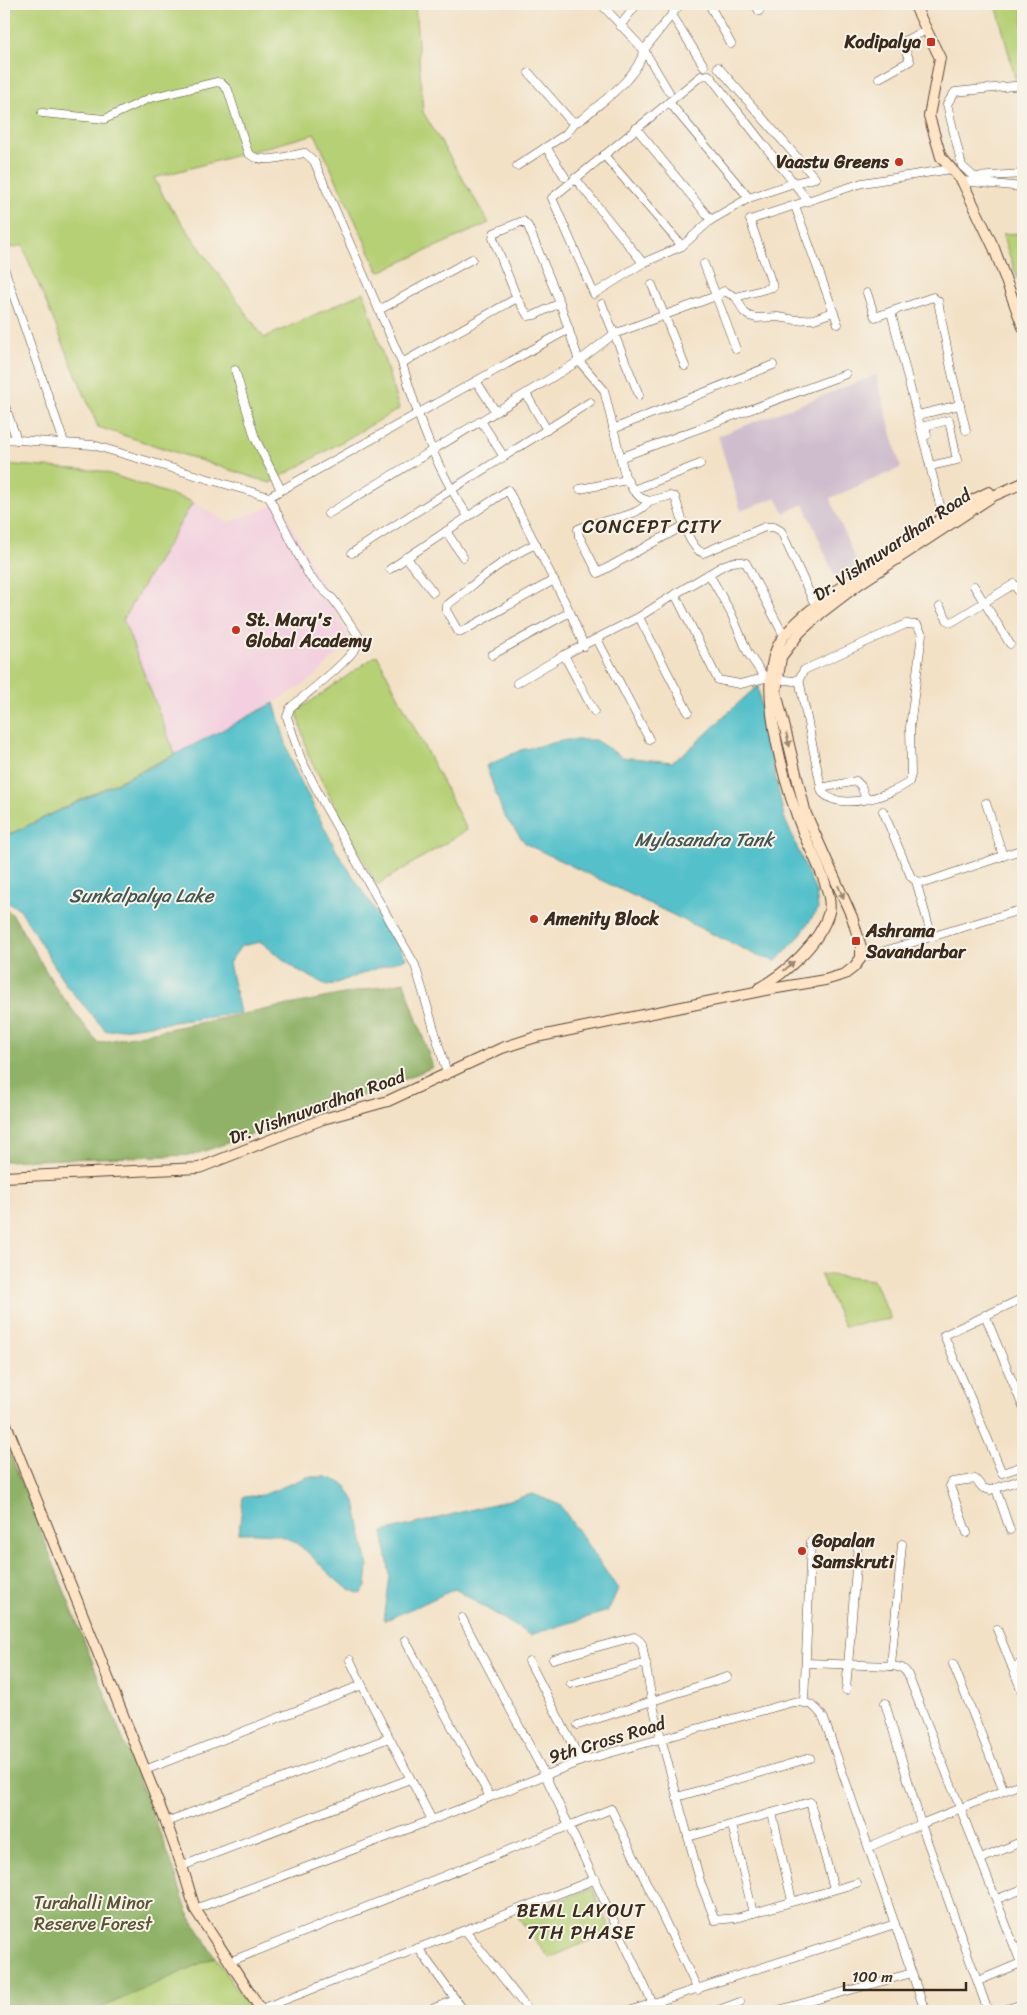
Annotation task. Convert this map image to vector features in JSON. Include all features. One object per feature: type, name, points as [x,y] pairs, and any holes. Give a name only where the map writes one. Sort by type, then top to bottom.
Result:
[{"type":"main road","points":[[914,4],[940,58],[929,116],[941,157],[962,181],[994,248],[1023,328]]},
{"type":"main road","name":"Dr. Vishnuvardhan Road","points":[[4,1178],[199,1168],[323,1119],[388,1101],[502,1048],[536,1037],[749,993],[825,980],[845,974],[861,958],[862,947],[852,917],[806,814],[776,692],[771,679],[791,642],[807,626],[859,584],[976,499],[1023,477]]},
{"type":"main road","name":"Dr. Vishnuvardhan Road","points":[[749,993],[782,973],[801,956],[817,935],[829,911],[826,888],[790,793],[772,720],[771,679],[776,650],[784,636],[816,607],[856,577],[945,522],[1023,483]]},
{"type":"main road","points":[[4,1419],[166,1822],[195,1909],[261,2010]]},
{"type":"street","points":[[601,4],[644,50],[669,92]]},
{"type":"street","points":[[620,26],[637,4]]},
{"type":"street","points":[[517,166],[566,134],[575,122],[581,120],[633,73],[640,64],[644,50],[680,4]]},
{"type":"street","points":[[709,4],[731,44]]},
{"type":"street","points":[[672,15],[704,66]]},
{"type":"street","points":[[879,78],[910,61],[904,47],[906,40],[927,30]]},
{"type":"street","points":[[718,67],[815,178],[794,183],[749,198],[711,220],[682,246],[643,263],[594,294],[552,198],[701,76],[709,75],[794,183],[808,201]]},
{"type":"street","points":[[528,73],[570,120],[575,122]]},
{"type":"street","points":[[42,113],[105,119],[150,98],[217,82],[221,83],[228,90],[248,153],[251,156],[260,160],[305,152],[314,161],[402,363],[416,414],[432,452],[449,489],[468,516]]},
{"type":"street","points":[[1023,85],[955,92],[947,104],[962,166],[974,177],[1023,174]]},
{"type":"street","points":[[669,102],[749,198]]},
{"type":"street","points":[[636,128],[711,220]]},
{"type":"street","points":[[546,147],[565,177]]},
{"type":"street","points":[[604,155],[682,246]]},
{"type":"street","points":[[736,297],[773,287],[750,220],[862,183],[951,169]]},
{"type":"street","points":[[575,178],[643,263]]},
{"type":"street","points":[[962,181],[1023,187]]},
{"type":"street","points":[[794,206],[838,324]]},
{"type":"street","points":[[560,303],[535,315],[528,316],[517,298],[493,238],[494,232],[523,222],[528,226],[560,303],[579,361],[604,390],[627,480],[633,490],[641,498],[649,501],[669,496],[675,497],[694,547],[697,551],[703,553],[765,527],[774,527],[781,531],[816,607]]},
{"type":"street","points":[[379,310],[472,259]]},
{"type":"street","points":[[704,264],[736,349]]},
{"type":"street","points":[[4,268],[64,442]]},
{"type":"street","points":[[652,285],[685,366]]},
{"type":"street","points":[[328,514],[579,361],[614,334],[716,296],[724,291],[736,297],[744,312],[756,318],[814,319],[833,312]]},
{"type":"street","points":[[867,293],[876,317],[933,297],[938,300],[951,369],[966,430]]},
{"type":"street","points":[[402,363],[517,298]]},
{"type":"street","points":[[602,304],[639,395]]},
{"type":"street","points":[[892,312],[945,522]]},
{"type":"street","points":[[4,439],[93,445],[269,497],[569,329]]},
{"type":"street","points":[[613,429],[773,365]]},
{"type":"street","points":[[235,370],[255,438],[282,490]]},
{"type":"street","points":[[622,457],[846,374]]},
{"type":"street","points":[[476,381],[496,412]]},
{"type":"street","points":[[526,394],[547,430]]},
{"type":"street","points":[[352,553],[449,489],[504,458],[590,402]]},
{"type":"street","points":[[4,403],[17,440]]},
{"type":"street","points":[[918,415],[960,405]]},
{"type":"street","points":[[949,420],[958,460],[932,466],[925,426],[949,420]]},
{"type":"street","points":[[482,421],[504,458]]},
{"type":"street","points":[[633,490],[700,464]]},
{"type":"street","points":[[580,489],[627,480]]},
{"type":"street","points":[[390,568],[508,490],[570,612],[584,646]]},
{"type":"street","points":[[269,497],[310,577],[333,599],[358,635],[359,640],[358,645],[341,663],[290,708],[287,717],[301,759],[325,806],[415,965],[447,1073]]},
{"type":"street","points":[[649,501],[646,506],[640,509],[612,520],[597,522],[578,529],[579,536],[598,573],[685,525]]},
{"type":"street","points":[[446,531],[463,557]]},
{"type":"street","points":[[536,544],[519,551],[446,606],[446,610],[458,631],[461,632],[554,580]]},
{"type":"street","points":[[406,557],[433,592]]},
{"type":"street","points":[[517,683],[564,655],[639,617],[727,564],[738,560],[746,563],[784,636]]},
{"type":"street","points":[[710,574],[731,613],[748,653],[771,679]]},
{"type":"street","points":[[940,607],[948,621],[952,622],[1014,584],[1023,598]]},
{"type":"street","points":[[974,586],[1010,644]]},
{"type":"street","points":[[675,594],[718,680],[740,684],[771,679],[799,680]]},
{"type":"street","points":[[492,655],[570,612]]},
{"type":"street","points":[[639,617],[688,712]]},
{"type":"street","points":[[906,624],[917,625],[922,634],[910,727],[911,775],[909,782],[900,788],[877,797],[852,801],[835,800],[827,797],[821,788],[799,680],[804,670],[906,624]]},
{"type":"street","points":[[597,639],[650,739]]},
{"type":"street","points":[[564,655],[594,711]]},
{"type":"street","points":[[821,788],[856,781],[866,799]]},
{"type":"street","points":[[986,803],[1004,856]]},
{"type":"street","points":[[883,811],[911,877],[916,882],[932,937]]},
{"type":"street","points":[[916,882],[928,882],[1023,849]]},
{"type":"street","points":[[861,958],[1023,909]]},
{"type":"street","points":[[1022,1301],[985,1315],[944,1335],[1002,1473],[1023,1466]]},
{"type":"street","points":[[985,1315],[1023,1407]]},
{"type":"street","points":[[967,1533],[950,1486],[952,1482],[975,1479],[985,1489],[996,1488],[1023,1479]]},
{"type":"street","points":[[996,1488],[1010,1530]]},
{"type":"street","points":[[811,1541],[804,1702],[813,1705],[819,1710],[824,1719],[926,2011]]},
{"type":"street","points":[[846,1690],[858,1544]]},
{"type":"street","points":[[891,1666],[902,1544]]},
{"type":"street","points":[[462,1618],[545,1775],[596,1879],[654,2008]]},
{"type":"street","points":[[997,1629],[1023,1694]]},
{"type":"street","points":[[553,1659],[634,1637],[642,1644],[652,1702],[661,1738],[701,1884],[715,1920],[726,1920],[753,1913],[857,1883]]},
{"type":"street","points":[[405,1640],[490,1797]]},
{"type":"street","points":[[350,1660],[432,1820]]},
{"type":"street","points":[[529,1661],[581,1760]]},
{"type":"street","points":[[571,1684],[646,1663]]},
{"type":"street","points":[[806,1663],[848,1666],[891,1666],[906,1670],[997,1899],[1020,1948],[1021,1963],[978,1981]]},
{"type":"street","points":[[1012,1667],[1023,1663]]},
{"type":"street","points":[[953,1664],[1004,1791]]},
{"type":"street","points":[[578,1724],[728,1677]]},
{"type":"street","points":[[145,1770],[362,1685]]},
{"type":"street","name":"9th Cross Road","points":[[195,1909],[432,1820],[581,1760],[793,1702],[804,1702]]},
{"type":"street","points":[[885,1703],[921,1824],[988,2011]]},
{"type":"street","points":[[166,1822],[389,1738]]},
{"type":"street","points":[[677,1797],[810,1758]]},
{"type":"street","points":[[182,1866],[410,1779]]},
{"type":"street","points":[[868,1848],[921,1824],[1023,1783]]},
{"type":"street","points":[[688,1837],[810,1802],[834,1889]]},
{"type":"street","points":[[229,1962],[611,1809],[698,1990]]},
{"type":"street","points":[[772,1813],[792,1901]]},
{"type":"street","points":[[732,1825],[753,1913]]},
{"type":"street","points":[[981,1859],[1023,1841]]},
{"type":"street","points":[[261,2010],[596,1879]]},
{"type":"street","points":[[997,1899],[1023,1888]]},
{"type":"street","points":[[629,2011],[654,2008],[698,1990],[895,1924]]},
{"type":"street","points":[[465,1930],[529,2011]]},
{"type":"street","points":[[418,1948],[464,2011]]},
{"type":"street","points":[[775,2011],[912,1973]]},
{"type":"street","points":[[427,2011],[455,2000]]},
{"type":"street","points":[[716,2011],[740,2002]]},
{"type":"street","points":[[1000,2011],[1023,2004]]},
{"type":"shaded area","points":[[876,375],[901,468],[830,498],[858,566],[837,582],[804,504],[784,513],[776,497],[741,511],[718,436]]},
{"type":"shaded area","name":"St. Mary's Global Academy","points":[[193,502],[228,523],[280,503],[351,641],[313,678],[274,703],[175,754],[123,619]]},
{"type":"green space","points":[[4,4],[415,4],[423,112],[489,223],[379,272],[315,134],[154,178],[165,199],[264,338],[364,292],[399,409],[270,483],[98,427],[22,245],[4,250]]},
{"type":"green space","points":[[996,4],[1023,4],[1023,78],[1015,78]]},
{"type":"green space","points":[[1023,233],[1023,294],[1002,234]]},
{"type":"green space","points":[[4,464],[101,471],[193,502],[123,619],[175,754],[4,837]]},
{"type":"green space","points":[[377,655],[467,830],[377,885],[308,755],[297,711]]},
{"type":"green space","points":[[4,908],[13,915],[56,988],[98,1043],[404,982],[433,1067],[384,1088],[193,1155],[4,1161]]},
{"type":"green space","points":[[820,1274],[873,1280],[891,1319],[844,1326]]},
{"type":"green space","name":"Turahalli Minor Reserve Forest","points":[[4,1438],[171,1861],[187,1911],[215,1957],[94,2011],[4,2011]]},
{"type":"green space","points":[[592,1888],[612,1931],[549,1958],[518,1917]]},
{"type":"green space","points":[[215,1957],[251,2011],[92,2011]]},
{"type":"water","name":"Mylasandra Tank","points":[[758,686],[784,817],[816,892],[818,909],[798,938],[776,961],[756,955],[526,844],[504,816],[486,766],[521,750],[566,740],[595,740],[622,757],[672,762],[695,744]]},
{"type":"water","name":"Sunkalpalya Lake","points":[[274,703],[292,764],[336,850],[406,958],[328,986],[294,968],[261,942],[241,946],[229,963],[240,1013],[106,1031],[66,985],[20,909],[4,901],[4,837],[155,765]]},
{"type":"water","points":[[307,1477],[326,1477],[338,1481],[346,1486],[355,1501],[368,1566],[366,1587],[361,1594],[350,1590],[340,1583],[306,1551],[286,1538],[269,1534],[239,1533],[243,1497],[263,1495]]},
{"type":"water","points":[[533,1494],[560,1505],[618,1589],[608,1611],[530,1635],[455,1589],[384,1621],[390,1576],[383,1532]]},
{"type":"place","name":"Kodipalya","points":[[931,42]]},
{"type":"place","name":"Vaastu Greens","points":[[899,162]]},
{"type":"place","name":"St. Mary's Global Academy","points":[[236,630]]},
{"type":"place","name":"Amenity Block","points":[[534,919]]},
{"type":"place","name":"Ashrama Savandarbar","points":[[856,941]]},
{"type":"place","name":"Gopalan Samskruti","points":[[802,1551]]},
{"type":"district","name":"CONCEPT CITY","points":[[652,526]]},
{"type":"district","name":"BEML LAYOUT 7TH PHASE","points":[[581,1921]]}]
